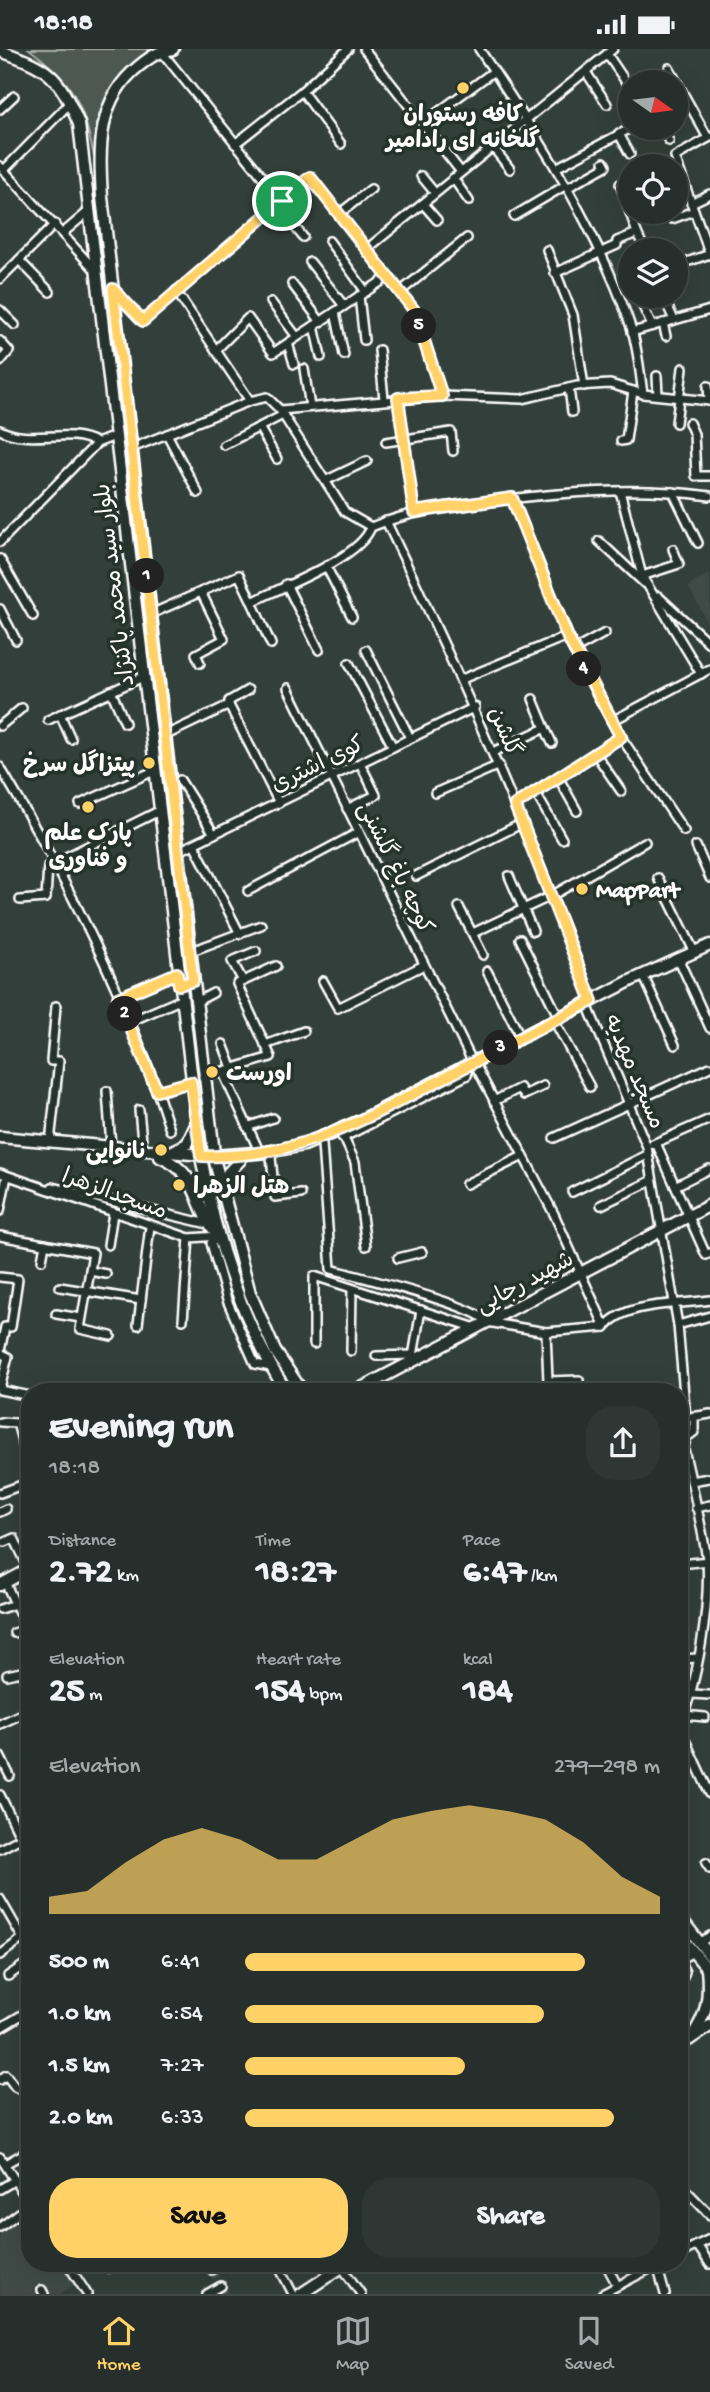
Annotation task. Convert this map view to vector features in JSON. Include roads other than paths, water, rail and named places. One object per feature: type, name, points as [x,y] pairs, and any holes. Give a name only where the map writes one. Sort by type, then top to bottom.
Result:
[{"type":"main road","name":"بلوار سید محمد پاکنژاد","points":[[173,49],[161,51],[130,73],[113,94],[103,123],[100,156],[102,197],[214,1159],[250,1293],[265,1333],[297,1383]]},
{"type":"main road","name":"بلوار سید محمد پاکنژاد","points":[[0,51],[34,63],[57,79],[79,124],[180,1000],[201,1159],[219,1236],[253,1337],[281,1383]]},
{"type":"main road","points":[[89,205],[102,197]]},
{"type":"main road","points":[[0,1139],[201,1159],[271,1157],[322,1144],[343,1136],[590,1005],[710,945]]},
{"type":"main road","points":[[179,985],[193,981]]},
{"type":"main road","points":[[222,1196],[228,1173],[237,1158],[304,1145],[335,1133],[475,1065],[521,1038],[558,1022]]},
{"type":"main road","points":[[163,1155],[187,1144],[196,1123]]},
{"type":"main road","points":[[211,1138],[237,1158]]},
{"type":"main road","points":[[0,1139],[111,1147],[163,1155],[190,1179],[208,1224],[219,1236]]},
{"type":"main road","name":"شهید رجایی","points":[[371,1383],[413,1358],[482,1325],[710,1205]]},
{"type":"main road","points":[[2,1584],[21,1573]]},
{"type":"main road","points":[[688,1932],[708,1970],[708,2004],[704,2019],[690,2039]]},
{"type":"main road","points":[[688,1941],[710,1956]]},
{"type":"main road","points":[[690,2039],[710,2027]]},
{"type":"main road","points":[[301,2294],[332,2272]]},
{"type":"street","points":[[235,144],[302,91],[348,49]]},
{"type":"street","points":[[364,49],[461,172]]},
{"type":"street","points":[[479,49],[567,186],[632,332],[643,394]]},
{"type":"street","points":[[161,51],[235,144],[303,237]]},
{"type":"street","points":[[366,249],[610,51],[620,70]]},
{"type":"street","points":[[423,123],[494,71]]},
{"type":"street","points":[[586,72],[607,104]]},
{"type":"street","points":[[302,91],[341,144]]},
{"type":"street","points":[[0,109],[13,96]]},
{"type":"street","points":[[70,103],[2,168],[97,272]]},
{"type":"street","points":[[680,154],[709,138],[688,104]]},
{"type":"street","points":[[556,168],[618,135]]},
{"type":"street","points":[[623,140],[630,154]]},
{"type":"street","points":[[492,146],[510,169]]},
{"type":"street","points":[[514,216],[606,166],[604,162]]},
{"type":"street","points":[[421,176],[435,193]]},
{"type":"street","points":[[113,289],[143,321],[310,177],[414,310],[442,396]]},
{"type":"street","points":[[453,178],[469,201]]},
{"type":"street","points":[[339,214],[371,189]]},
{"type":"street","points":[[691,203],[710,194]]},
{"type":"street","points":[[688,197],[707,239],[710,255],[688,262]]},
{"type":"street","points":[[423,204],[437,220]]},
{"type":"street","points":[[63,233],[89,205]]},
{"type":"street","points":[[688,214],[694,212]]},
{"type":"street","points":[[0,279],[55,224]]},
{"type":"street","points":[[634,224],[639,238]]},
{"type":"street","points":[[555,273],[599,254],[617,245],[617,241],[637,233]]},
{"type":"street","points":[[400,292],[467,238]]},
{"type":"street","points":[[329,241],[363,294],[364,340]]},
{"type":"street","points":[[547,250],[573,315],[584,386]]},
{"type":"street","points":[[19,260],[50,292]]},
{"type":"street","points":[[310,262],[344,306]]},
{"type":"street","points":[[216,350],[248,318],[273,353],[388,277]]},
{"type":"street","points":[[292,283],[317,324],[321,357]]},
{"type":"street","points":[[176,291],[250,401]]},
{"type":"street","points":[[271,302],[297,337]]},
{"type":"street","points":[[644,308],[652,326]]},
{"type":"street","points":[[668,308],[674,320]]},
{"type":"street","points":[[0,310],[15,325]]},
{"type":"street","points":[[632,332],[710,310]]},
{"type":"street","points":[[335,312],[344,355]]},
{"type":"street","points":[[663,323],[666,336]]},
{"type":"street","points":[[0,341],[9,351],[0,362]]},
{"type":"street","points":[[288,343],[294,364]]},
{"type":"street","points":[[379,350],[384,399]]},
{"type":"street","points":[[676,423],[683,368]]},
{"type":"street","points":[[304,369],[310,407]]},
{"type":"street","points":[[657,376],[657,395]]},
{"type":"street","points":[[224,445],[281,412],[310,407],[442,396],[522,399],[569,388],[610,384],[643,394],[709,401],[708,386]]},
{"type":"street","points":[[569,388],[572,412]]},
{"type":"street","points":[[621,441],[626,440],[633,391]]},
{"type":"street","points":[[132,448],[250,401],[267,397],[281,412],[345,512],[371,527]]},
{"type":"street","points":[[398,398],[414,512]]},
{"type":"street","points":[[689,423],[694,434],[696,476],[710,476]]},
{"type":"street","points":[[259,427],[277,459]]},
{"type":"street","points":[[0,430],[12,436],[85,436],[97,443]]},
{"type":"street","points":[[386,442],[451,432],[453,451]]},
{"type":"street","points":[[167,434],[198,493]]},
{"type":"street","points":[[0,542],[97,443],[115,436]]},
{"type":"street","points":[[327,480],[367,461]]},
{"type":"street","points":[[371,527],[414,512],[512,498],[620,491],[710,496]]},
{"type":"street","points":[[620,491],[642,576],[701,674]]},
{"type":"street","points":[[673,492],[698,543]]},
{"type":"street","points":[[512,498],[574,650],[621,737],[684,831]]},
{"type":"street","name":"گلشن","points":[[386,521],[475,707],[553,895],[590,1005]]},
{"type":"street","points":[[252,602],[326,566],[368,537],[371,527]]},
{"type":"street","points":[[598,541],[710,644]]},
{"type":"street","points":[[642,576],[679,563],[673,549]]},
{"type":"street","points":[[0,559],[33,617]]},
{"type":"street","points":[[326,566],[352,617]]},
{"type":"street","points":[[151,614],[239,575],[271,644]]},
{"type":"street","points":[[286,584],[318,650]]},
{"type":"street","points":[[200,663],[196,653],[224,639],[201,592]]},
{"type":"street","points":[[0,609],[16,640]]},
{"type":"street","points":[[574,650],[605,633]]},
{"type":"street","points":[[462,679],[567,636]]},
{"type":"street","points":[[366,650],[410,738]]},
{"type":"street","points":[[349,663],[393,747]]},
{"type":"street","points":[[612,721],[710,669]]},
{"type":"street","points":[[48,720],[143,677]]},
{"type":"street","name":"کوچه باغ گلشنی","points":[[288,688],[424,965],[582,1272],[605,1327]]},
{"type":"street","points":[[164,736],[229,705],[229,701],[248,690]]},
{"type":"street","points":[[111,691],[125,723]]},
{"type":"street","points":[[533,699],[551,743]]},
{"type":"street","points":[[229,705],[279,803]]},
{"type":"street","name":"کوی اشتری","points":[[177,853],[475,707]]},
{"type":"street","points":[[0,726],[22,708]]},
{"type":"street","points":[[60,714],[71,739]]},
{"type":"street","points":[[493,752],[545,728]]},
{"type":"street","points":[[515,805],[621,737]]},
{"type":"street","points":[[596,753],[621,791]]},
{"type":"street","points":[[348,809],[376,795],[360,763]]},
{"type":"street","points":[[435,793],[499,765]]},
{"type":"street","points":[[0,767],[55,862],[129,1022],[170,1130]]},
{"type":"street","points":[[79,804],[154,771]]},
{"type":"street","points":[[558,777],[578,811]]},
{"type":"street","points":[[180,780],[214,834]]},
{"type":"street","points":[[534,792],[562,839]]},
{"type":"street","points":[[20,900],[46,898],[48,866],[159,811]]},
{"type":"street","points":[[416,876],[523,823]]},
{"type":"street","points":[[248,891],[359,832]]},
{"type":"street","points":[[472,933],[553,895],[645,842]]},
{"type":"street","points":[[194,844],[240,934]]},
{"type":"street","points":[[696,846],[710,878]]},
{"type":"street","points":[[509,876],[533,931]]},
{"type":"street","points":[[658,878],[695,953]]},
{"type":"street","points":[[459,907],[483,955]]},
{"type":"street","points":[[189,952],[261,925]]},
{"type":"street","points":[[520,939],[590,1087]]},
{"type":"street","points":[[203,1077],[271,1057],[232,961],[256,951]]},
{"type":"street","points":[[679,960],[710,1028]]},
{"type":"street","points":[[323,981],[338,1008],[424,965]]},
{"type":"street","points":[[240,983],[276,966]]},
{"type":"street","points":[[487,971],[521,1038]]},
{"type":"street","points":[[118,998],[177,973]]},
{"type":"street","points":[[640,979],[675,1045]]},
{"type":"street","points":[[195,1002],[213,993]]},
{"type":"street","points":[[129,1022],[180,1000]]},
{"type":"street","name":"مسجد مهدیه","points":[[590,1005],[647,1151],[685,1383]]},
{"type":"street","points":[[50,1142],[59,1061],[51,1061],[56,1006]]},
{"type":"street","points":[[265,1045],[304,1031]]},
{"type":"street","points":[[223,1044],[233,1070]]},
{"type":"street","points":[[554,1138],[710,1067]]},
{"type":"street","points":[[223,1073],[260,1153]]},
{"type":"street","points":[[157,1091],[191,1082]]},
{"type":"street","points":[[494,1101],[520,1088],[524,1095],[543,1086]]},
{"type":"street","points":[[107,1091],[111,1147]]},
{"type":"street","points":[[139,1111],[143,1151]]},
{"type":"street","points":[[247,1127],[272,1118]]},
{"type":"street","points":[[572,1192],[647,1151],[656,1143],[710,1119]]},
{"type":"street","points":[[343,1136],[355,1162],[366,1246]]},
{"type":"street","points":[[656,1143],[706,1255],[710,1253]]},
{"type":"street","points":[[322,1144],[331,1269],[482,1315],[482,1325]]},
{"type":"street","points":[[467,1184],[523,1156]]},
{"type":"street","points":[[271,1157],[275,1197],[301,1194]]},
{"type":"street","points":[[675,1186],[709,1169]]},
{"type":"street","points":[[0,1211],[3,1175]]},
{"type":"street","name":"مسجدالزهرا","points":[[3,1175],[37,1184],[189,1238],[219,1236]]},
{"type":"street","points":[[601,1205],[651,1181]]},
{"type":"street","points":[[37,1184],[78,1191],[208,1224]]},
{"type":"street","points":[[108,1245],[113,1213]]},
{"type":"street","points":[[138,1325],[150,1226]]},
{"type":"street","points":[[0,1236],[93,1253],[80,1329],[111,1336]]},
{"type":"street","points":[[183,1320],[189,1238]]},
{"type":"street","points":[[42,1260],[45,1244]]},
{"type":"street","points":[[398,1258],[422,1252]]},
{"type":"street","points":[[90,1271],[106,1274]]},
{"type":"street","points":[[314,1344],[314,1276],[421,1310],[482,1325],[546,1332],[605,1327],[609,1321],[636,1309],[710,1300]]},
{"type":"street","points":[[0,1277],[18,1279],[11,1328],[5,1327],[0,1352],[8,1357],[0,1389],[21,1394]]},
{"type":"street","points":[[60,1287],[141,1300]]},
{"type":"street","points":[[351,1351],[352,1289]]},
{"type":"street","points":[[376,1356],[413,1358],[421,1310]]},
{"type":"street","points":[[56,1314],[81,1318]]},
{"type":"street","points":[[677,1325],[710,1315]]},
{"type":"street","points":[[546,1332],[548,1381],[579,1380],[579,1383]]},
{"type":"street","name":"مسجد مهدیه","points":[[688,1403],[690,1417]]},
{"type":"street","points":[[688,1436],[694,1432],[690,1417],[710,1414]]},
{"type":"street","points":[[0,1422],[16,1423],[21,1439]]},
{"type":"street","points":[[688,1472],[709,1561],[709,1602],[688,1704]]},
{"type":"street","points":[[691,1481],[709,1478]]},
{"type":"street","points":[[0,1493],[21,1485]]},
{"type":"street","points":[[696,1508],[710,1505]]},
{"type":"street","points":[[5,1542],[14,1538],[21,1552]]},
{"type":"street","points":[[688,1563],[709,1561]]},
{"type":"street","points":[[2,1584],[21,1617]]},
{"type":"street","points":[[0,1609],[15,1604]]},
{"type":"street","points":[[14,1633],[21,1630]]},
{"type":"street","points":[[688,1659],[698,1658]]},
{"type":"street","points":[[7,1675],[21,1671]]},
{"type":"street","points":[[692,1694],[709,1695]]},
{"type":"street","points":[[0,1724],[21,1714]]},
{"type":"street","points":[[688,1715],[705,1717]]},
{"type":"street","points":[[688,1746],[706,1775],[710,1794]]},
{"type":"street","points":[[0,1756],[10,1776]]},
{"type":"street","points":[[0,1795],[20,1838],[0,1849]]},
{"type":"street","points":[[0,1899],[21,1935]]},
{"type":"street","points":[[688,1953],[710,1936]]},
{"type":"street","points":[[0,1955],[21,1939]]},
{"type":"street","points":[[8,1976],[21,1967]]},
{"type":"street","points":[[0,2028],[21,2015]]},
{"type":"street","points":[[0,2080],[6,2075],[15,2087],[21,2090]]},
{"type":"street","points":[[21,2153],[2,2160],[21,2190]]},
{"type":"street","points":[[0,2189],[15,2180]]},
{"type":"street","points":[[688,2192],[710,2215]]},
{"type":"street","points":[[0,2227],[21,2212]]},
{"type":"street","points":[[688,2250],[710,2239]]},
{"type":"street","points":[[697,2245],[710,2264]]},
{"type":"street","points":[[72,2272],[83,2293]]},
{"type":"street","points":[[282,2272],[293,2294]]},
{"type":"street","points":[[348,2272],[361,2294]]},
{"type":"street","points":[[610,2272],[617,2285]]},
{"type":"street","points":[[602,2294],[643,2272]]},
{"type":"street","points":[[660,2272],[664,2294]]},
{"type":"street","points":[[208,2294],[221,2286]]},
{"type":"tunnel","points":[[213,2272],[226,2294]]},
{"type":"place","name":"کافه رستوران گلخانه ای رادامیر","points":[[463,88]]},
{"type":"place","name":"پیتزاگل سرخ","points":[[149,763]]},
{"type":"place","name":"پارک علم و فناوری","points":[[88,807]]},
{"type":"place","name":"MapPart","points":[[582,889]]},
{"type":"place","name":"اورست","points":[[212,1072]]},
{"type":"place","name":"نانوایی","points":[[161,1150]]},
{"type":"place","name":"هتل الزهرا","points":[[179,1185]]}]
